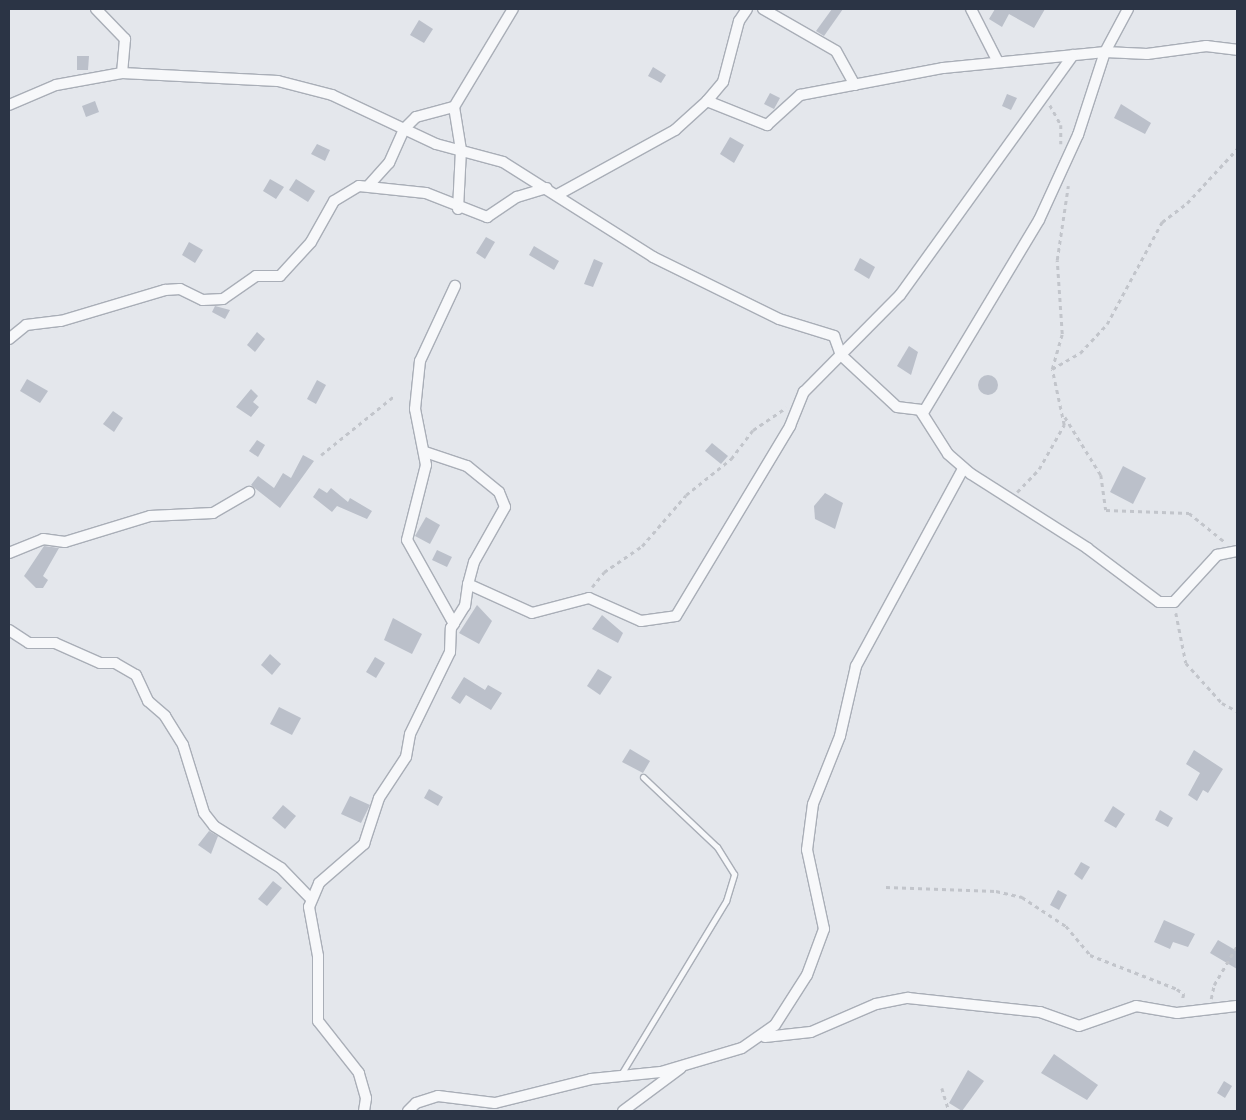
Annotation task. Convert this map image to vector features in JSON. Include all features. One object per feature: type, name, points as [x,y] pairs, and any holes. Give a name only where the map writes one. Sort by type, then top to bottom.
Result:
[{"type":"street","points":[[96,9],[125,39],[122,73]]},
{"type":"street","points":[[458,209],[456,193],[461,150],[454,107],[512,9]]},
{"type":"street","points":[[764,9],[836,51],[855,85]]},
{"type":"street","points":[[972,9],[998,60]]},
{"type":"street","points":[[923,413],[952,372],[1064,170],[1105,52],[1128,9]]},
{"type":"street","points":[[557,195],[675,130],[707,101],[722,82],[745,10]]},
{"type":"street","points":[[707,101],[767,125],[800,95],[998,60],[1105,52],[1147,54],[1206,46],[1237,50]]},
{"type":"street","points":[[468,584],[532,613],[578,598],[589,598],[641,621],[680,612],[790,426],[799,400],[900,295],[1073,55]]},
{"type":"street","points":[[9,105],[56,85],[122,73],[305,86],[359,106],[436,144],[503,162],[547,188],[653,257],[785,322],[834,336],[842,355],[897,407],[913,406],[923,413],[948,454],[964,469],[1009,500],[1095,553],[1149,596],[1174,602],[1217,555],[1236,550]]},
{"type":"street","points":[[9,339],[26,325],[69,319],[165,290],[180,289],[203,300],[223,299],[256,276],[280,276],[311,242],[334,202],[370,185],[389,163],[404,129],[416,117],[454,107]]},
{"type":"street","points":[[370,185],[426,193],[458,209],[487,217],[517,197],[547,188]]},
{"type":"street","points":[[454,624],[407,540],[426,466],[425,452],[415,410],[420,361],[455,286]]},
{"type":"street","points":[[364,1111],[366,1098],[359,1073],[318,1021],[311,899],[320,883],[364,844],[379,798],[406,757],[410,734],[450,652],[454,624],[466,606],[468,584],[474,562],[505,507],[499,492],[467,466],[425,452]]},
{"type":"street","points":[[765,1036],[790,1005],[824,929],[807,850],[813,804],[840,736],[856,666],[964,469]]},
{"type":"street","points":[[9,553],[43,539],[66,542],[150,516],[213,513],[249,492]]},
{"type":"street","points":[[9,630],[29,643],[55,642],[100,663],[115,663],[136,675],[148,701],[165,716],[183,745],[204,813],[214,826],[281,868],[311,899]]},
{"type":"street","points":[[408,1111],[426,1098],[495,1103],[584,1080],[619,1079],[686,1064],[742,1048],[765,1036],[811,1032],[876,1004],[908,998],[1040,1012],[1080,1026],[1136,1006],[1178,1013],[1237,1006]]},
{"type":"street","points":[[623,1111],[686,1064]]},
{"type":"lane","points":[[619,1079],[726,901],[734,874],[717,847],[643,777]]},
{"type":"path","points":[[1043,96],[1059,120],[1060,150]]},
{"type":"path","points":[[1052,369],[1080,353],[1107,324],[1162,222],[1187,203],[1237,149]]},
{"type":"path","points":[[1064,170],[1068,195],[1057,268],[1062,334],[1052,369],[1065,415],[1101,475],[1106,510],[1189,513],[1236,550]]},
{"type":"path","points":[[321,455],[394,396]]},
{"type":"path","points":[[578,598],[590,591],[604,572],[642,546],[686,495],[731,459],[753,430],[799,400]]},
{"type":"path","points":[[1009,500],[1039,469],[1064,425],[1065,415]]},
{"type":"path","points":[[1174,602],[1186,663],[1222,703],[1237,711]]},
{"type":"path","points":[[886,887],[988,890],[1022,897],[1066,926],[1090,955],[1181,990],[1184,996],[1178,1013]]},
{"type":"path","points":[[1214,1008],[1210,994],[1236,957],[1237,946]]},
{"type":"path","points":[[942,1088],[948,1111]]},
{"type":"building","points":[[832,9],[843,9],[824,36],[816,31]]},
{"type":"building","points":[[995,9],[1045,9],[1034,28],[1009,14],[1002,27],[989,19]]},
{"type":"building","points":[[419,20],[433,29],[424,43],[410,35]]},
{"type":"building","points":[[77,56],[89,56],[88,70],[77,70]]},
{"type":"building","points":[[653,67],[666,75],[661,83],[648,76]]},
{"type":"building","points":[[770,93],[780,98],[774,109],[764,104]]},
{"type":"building","points":[[1007,94],[1017,98],[1011,110],[1002,106]]},
{"type":"building","points":[[95,101],[99,112],[86,117],[82,106]]},
{"type":"building","points":[[1121,104],[1151,123],[1145,134],[1114,118]]},
{"type":"building","points":[[730,137],[744,145],[734,163],[720,154]]},
{"type":"building","points":[[317,144],[330,150],[325,161],[311,154]]},
{"type":"building","points":[[270,179],[284,187],[276,199],[263,191]]},
{"type":"building","points":[[296,179],[315,191],[308,202],[289,190]]},
{"type":"building","points":[[486,237],[495,242],[485,259],[476,253]]},
{"type":"building","points":[[189,242],[203,250],[195,263],[182,255]]},
{"type":"building","points":[[534,246],[559,261],[554,270],[529,255]]},
{"type":"building","points":[[860,258],[875,267],[869,279],[854,270]]},
{"type":"building","points":[[594,259],[603,263],[593,287],[584,284]]},
{"type":"building","points":[[215,306],[230,310],[225,319],[212,312]]},
{"type":"building","points":[[257,332],[265,339],[255,352],[247,345]]},
{"type":"building","points":[[909,346],[918,352],[911,375],[897,366]]},
{"type":"building","points":[[988,375],[995,378],[998,385],[995,392],[988,395],[981,392],[978,385],[981,378]]},
{"type":"building","points":[[27,379],[48,391],[40,403],[20,391]]},
{"type":"building","points":[[317,380],[326,385],[316,404],[307,399]]},
{"type":"building","points":[[251,389],[258,396],[253,402],[259,407],[251,417],[236,407]]},
{"type":"building","points":[[113,411],[123,418],[114,432],[103,424]]},
{"type":"building","points":[[257,440],[265,445],[258,457],[249,451]]},
{"type":"building","points":[[712,443],[728,456],[721,464],[705,451]]},
{"type":"building","points":[[303,455],[314,461],[280,508],[251,485],[258,476],[274,488],[283,473],[291,478]]},
{"type":"building","points":[[1123,466],[1146,478],[1133,504],[1110,492]]},
{"type":"building","points":[[319,488],[327,493],[331,488],[348,502],[350,498],[372,511],[367,519],[337,506],[332,512],[313,497]]},
{"type":"building","points":[[825,493],[843,503],[835,529],[815,519],[814,506]]},
{"type":"building","points":[[426,517],[440,525],[430,544],[415,536]]},
{"type":"building","points":[[44,546],[59,548],[43,576],[48,580],[43,588],[36,588],[24,576]]},
{"type":"building","points":[[437,550],[452,557],[447,567],[432,560]]},
{"type":"building","points":[[477,605],[492,621],[479,644],[459,633]]},
{"type":"building","points":[[602,615],[623,633],[618,643],[592,629]]},
{"type":"building","points":[[393,618],[422,634],[412,654],[384,640]]},
{"type":"building","points":[[270,654],[281,664],[272,675],[261,665]]},
{"type":"building","points":[[375,657],[385,663],[376,678],[366,672]]},
{"type":"building","points":[[598,669],[612,677],[600,695],[587,686]]},
{"type":"building","points":[[464,677],[485,690],[488,685],[502,693],[491,710],[466,695],[460,704],[451,698]]},
{"type":"building","points":[[279,707],[301,718],[292,735],[270,724]]},
{"type":"building","points":[[630,749],[650,761],[643,773],[622,762]]},
{"type":"building","points":[[1194,750],[1223,769],[1208,793],[1203,790],[1197,801],[1188,795],[1200,773],[1186,764]]},
{"type":"building","points":[[429,789],[443,797],[438,806],[424,798]]},
{"type":"building","points":[[350,796],[370,805],[361,823],[341,814]]},
{"type":"building","points":[[283,805],[296,816],[285,829],[272,818]]},
{"type":"building","points":[[1113,806],[1125,814],[1116,828],[1104,821]]},
{"type":"building","points":[[1160,810],[1173,818],[1168,827],[1155,820]]},
{"type":"building","points":[[209,831],[218,836],[211,854],[198,845]]},
{"type":"building","points":[[1081,862],[1090,867],[1082,880],[1074,874]]},
{"type":"building","points":[[273,881],[282,888],[267,906],[258,899]]},
{"type":"building","points":[[1058,890],[1067,895],[1059,910],[1050,905]]},
{"type":"building","points":[[1164,920],[1195,934],[1188,947],[1173,942],[1170,949],[1154,942]]},
{"type":"building","points":[[1218,940],[1237,951],[1237,969],[1210,953]]},
{"type":"building","points":[[1054,1054],[1098,1085],[1087,1100],[1041,1073]]},
{"type":"building","points":[[968,1070],[984,1081],[962,1111],[949,1103]]},
{"type":"building","points":[[1224,1081],[1232,1086],[1225,1098],[1217,1093]]}]
